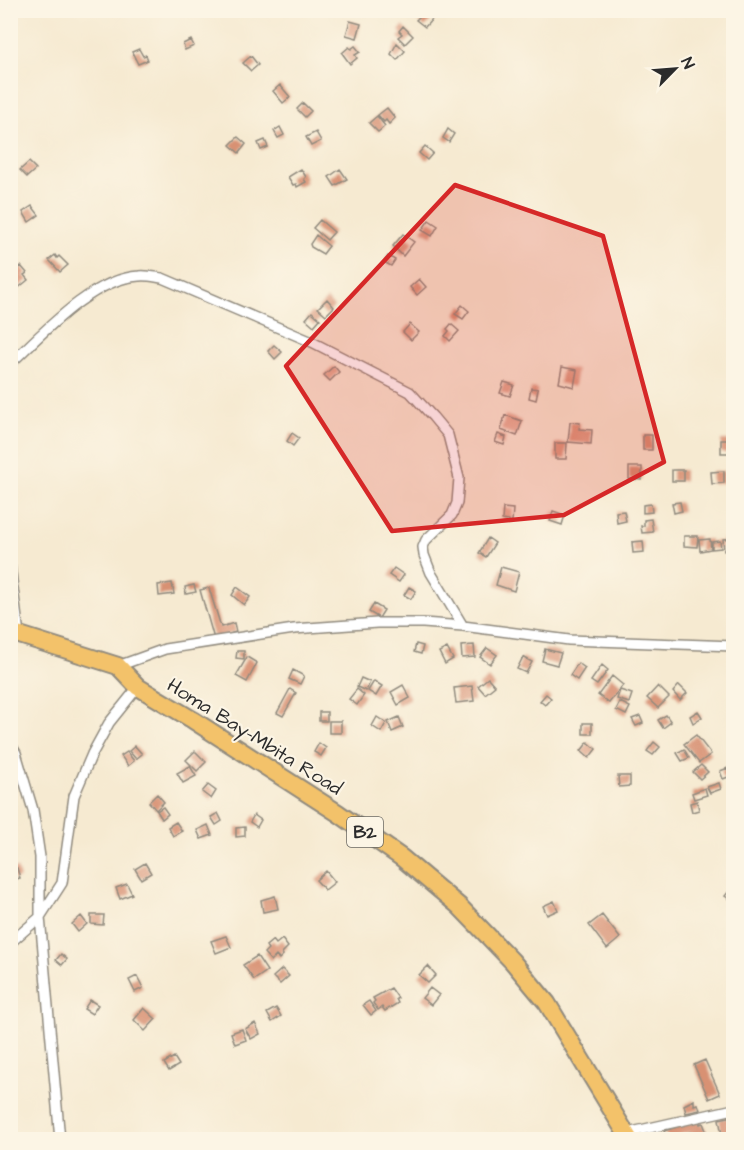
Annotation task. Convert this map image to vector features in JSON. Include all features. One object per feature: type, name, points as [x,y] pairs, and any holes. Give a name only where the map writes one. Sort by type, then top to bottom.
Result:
[{"type":"highway","name":"Homa Bay-Mbita Road","points":[[15,633],[118,666],[138,687],[338,813],[402,858],[459,906],[512,961],[547,1003],[628,1136]]},
{"type":"street","points":[[10,364],[68,309],[114,281],[139,275],[162,279],[312,342],[410,392],[448,435],[459,478],[457,503],[454,509],[438,530],[426,540],[423,547],[431,573],[464,626]]},
{"type":"street","points":[[10,565],[15,633]]},
{"type":"street","points":[[118,666],[165,649],[294,629],[377,622],[464,626],[569,640],[734,646]]},
{"type":"street","points":[[10,944],[40,917],[63,883],[74,796],[92,754],[109,723],[138,687]]},
{"type":"street","points":[[10,743],[16,753],[33,810],[40,857],[40,917],[60,1140]]},
{"type":"street","points":[[628,1136],[734,1109]]},
{"type":"highlighted area","points":[[455,185],[603,236],[664,462],[564,515],[392,531],[286,366]]},
{"type":"building","points":[[425,11],[433,18],[425,27],[416,20]]},
{"type":"building","points":[[350,21],[361,24],[357,38],[346,35]]},
{"type":"building","points":[[403,26],[413,36],[405,44],[398,37],[402,34],[399,31]]},
{"type":"building","points":[[191,40],[194,46],[185,50],[183,44]]},
{"type":"building","points":[[397,43],[405,51],[397,60],[391,54]]},
{"type":"building","points":[[355,46],[360,52],[355,55],[357,58],[350,64],[342,53],[349,47],[351,49]]},
{"type":"building","points":[[139,49],[148,60],[138,64],[132,52]]},
{"type":"building","points":[[251,56],[258,65],[251,71],[243,63]]},
{"type":"building","points":[[280,85],[290,97],[283,103],[273,91]]},
{"type":"building","points":[[303,103],[311,111],[305,117],[297,109]]},
{"type":"building","points":[[387,108],[395,118],[389,124],[378,115]]},
{"type":"building","points":[[377,116],[385,126],[378,132],[369,123]]},
{"type":"building","points":[[280,127],[284,135],[278,138],[274,131]]},
{"type":"building","points":[[448,129],[454,134],[449,142],[443,138]]},
{"type":"building","points":[[316,132],[321,141],[311,146],[306,137]]},
{"type":"building","points":[[238,137],[246,144],[239,153],[230,145]]},
{"type":"building","points":[[265,140],[268,147],[261,150],[258,143]]},
{"type":"building","points":[[425,146],[433,153],[427,160],[419,153]]},
{"type":"building","points":[[29,162],[36,169],[27,177],[20,170]]},
{"type":"building","points":[[301,169],[306,182],[297,187],[288,177]]},
{"type":"building","points":[[340,169],[347,179],[335,186],[329,177]]},
{"type":"building","points":[[32,206],[39,215],[29,222],[23,212]]},
{"type":"building","points":[[320,220],[334,232],[327,240],[313,228]]},
{"type":"building","points":[[429,220],[438,226],[432,236],[422,230]]},
{"type":"building","points":[[403,234],[414,242],[403,256],[393,246]]},
{"type":"building","points":[[316,235],[329,246],[323,254],[311,247],[310,244]]},
{"type":"building","points":[[55,255],[68,265],[60,272],[49,260]]},
{"type":"building","points":[[388,256],[395,260],[391,266],[384,262]]},
{"type":"building","points":[[21,266],[27,273],[24,275],[28,280],[17,289],[10,275]]},
{"type":"building","points":[[419,279],[426,287],[417,295],[410,287]]},
{"type":"building","points":[[327,299],[334,307],[326,315],[318,308]]},
{"type":"building","points":[[462,305],[469,311],[463,319],[455,314]]},
{"type":"building","points":[[312,312],[320,319],[314,326],[306,319]]},
{"type":"building","points":[[410,324],[419,332],[411,340],[403,332]]},
{"type":"building","points":[[451,324],[459,331],[450,341],[445,336]]},
{"type":"building","points":[[274,345],[282,352],[275,359],[268,351]]},
{"type":"building","points":[[334,366],[339,372],[330,381],[324,375]]},
{"type":"building","points":[[562,367],[577,370],[574,387],[559,383]]},
{"type":"building","points":[[504,382],[514,385],[510,396],[500,393]]},
{"type":"building","points":[[531,388],[538,389],[536,400],[529,398]]},
{"type":"building","points":[[505,415],[522,421],[517,436],[501,430]]},
{"type":"building","points":[[570,422],[580,423],[579,429],[592,430],[591,444],[568,442]]},
{"type":"building","points":[[292,433],[299,438],[293,446],[287,441]]},
{"type":"building","points":[[498,434],[506,437],[504,445],[495,442]]},
{"type":"building","points":[[643,435],[652,435],[652,450],[643,450]]},
{"type":"building","points":[[721,440],[731,440],[731,453],[721,453]]},
{"type":"building","points":[[555,443],[567,443],[566,459],[555,459]]},
{"type":"building","points":[[629,467],[642,467],[642,480],[629,479]]},
{"type":"building","points":[[672,470],[684,470],[684,481],[672,481]]},
{"type":"building","points":[[724,471],[724,483],[712,484],[711,472]]},
{"type":"building","points":[[680,502],[682,511],[674,513],[672,503]]},
{"type":"building","points":[[651,504],[652,512],[643,513],[643,505]]},
{"type":"building","points":[[503,508],[513,509],[512,522],[502,520]]},
{"type":"building","points":[[553,511],[565,515],[562,525],[550,521]]},
{"type":"building","points":[[624,511],[626,521],[617,523],[616,512]]},
{"type":"building","points":[[651,519],[653,532],[642,533],[641,526],[644,526],[644,520]]},
{"type":"building","points":[[684,536],[698,536],[697,547],[684,546]]},
{"type":"building","points":[[488,538],[495,543],[486,557],[479,553]]},
{"type":"building","points":[[734,538],[734,550],[724,551],[723,539]]},
{"type":"building","points":[[710,539],[711,549],[700,551],[699,540]]},
{"type":"building","points":[[643,541],[644,552],[633,553],[632,542]]},
{"type":"building","points":[[720,541],[721,548],[712,549],[712,542]]},
{"type":"building","points":[[501,567],[519,572],[514,591],[496,585]]},
{"type":"building","points":[[394,568],[404,575],[399,582],[389,575]]},
{"type":"building","points":[[172,583],[174,594],[159,596],[158,585]]},
{"type":"building","points":[[194,585],[196,592],[186,594],[185,587]]},
{"type":"building","points":[[237,587],[250,597],[244,605],[232,595]]},
{"type":"building","points":[[409,587],[416,591],[411,599],[404,595]]},
{"type":"building","points":[[209,588],[221,627],[234,623],[236,632],[214,639],[200,590]]},
{"type":"building","points":[[374,604],[384,610],[379,618],[369,612]]},
{"type":"building","points":[[416,644],[423,646],[421,654],[414,652]]},
{"type":"building","points":[[474,645],[475,657],[462,658],[461,646]]},
{"type":"building","points":[[447,648],[453,659],[445,664],[439,652]]},
{"type":"building","points":[[487,648],[497,655],[490,664],[480,657]]},
{"type":"building","points":[[545,649],[561,653],[557,665],[542,661]]},
{"type":"building","points":[[237,651],[244,651],[244,659],[236,658]]},
{"type":"building","points":[[247,657],[257,663],[247,682],[236,676]]},
{"type":"building","points":[[523,657],[532,662],[526,673],[517,669]]},
{"type":"building","points":[[578,663],[585,668],[577,680],[570,675]]},
{"type":"building","points":[[602,665],[608,670],[597,685],[591,681]]},
{"type":"building","points":[[293,670],[304,676],[300,684],[289,679]]},
{"type":"building","points":[[612,676],[623,685],[609,703],[598,695]]},
{"type":"building","points":[[361,678],[370,682],[366,691],[357,687]]},
{"type":"building","points":[[488,678],[495,686],[485,694],[478,686]]},
{"type":"building","points":[[374,681],[382,686],[376,696],[368,691]]},
{"type":"building","points":[[403,685],[410,698],[398,705],[391,692]]},
{"type":"building","points":[[679,685],[687,693],[680,700],[673,692]]},
{"type":"building","points":[[472,686],[474,701],[456,703],[454,688]]},
{"type":"building","points":[[658,686],[669,697],[658,708],[647,698]]},
{"type":"building","points":[[290,689],[296,693],[283,716],[277,713]]},
{"type":"building","points":[[357,689],[364,695],[357,705],[349,699]]},
{"type":"building","points":[[620,690],[632,694],[629,703],[617,699]]},
{"type":"building","points":[[546,694],[551,698],[545,705],[540,701]]},
{"type":"building","points":[[620,702],[630,707],[626,715],[616,710]]},
{"type":"building","points":[[698,711],[702,717],[693,723],[690,716]]},
{"type":"building","points":[[319,712],[327,712],[327,721],[319,721]]},
{"type":"building","points":[[666,715],[671,722],[663,728],[658,720]]},
{"type":"building","points":[[640,716],[643,723],[636,726],[632,719]]},
{"type":"building","points":[[377,717],[386,723],[381,732],[372,726]]},
{"type":"building","points":[[399,717],[403,727],[392,732],[388,722]]},
{"type":"building","points":[[329,721],[341,721],[341,733],[329,733]]},
{"type":"building","points":[[583,723],[592,723],[592,734],[583,734]]},
{"type":"building","points":[[696,735],[711,754],[699,763],[684,744]]},
{"type":"building","points":[[588,742],[596,749],[589,758],[581,751]]},
{"type":"building","points":[[654,742],[660,747],[653,755],[647,751]]},
{"type":"building","points":[[319,743],[326,748],[321,756],[314,752]]},
{"type":"building","points":[[135,746],[142,754],[136,759],[129,751]]},
{"type":"building","points":[[684,749],[689,758],[682,761],[677,753]]},
{"type":"building","points":[[195,751],[206,762],[197,771],[186,760]]},
{"type":"building","points":[[127,752],[134,761],[128,766],[121,756]]},
{"type":"building","points":[[701,765],[708,772],[700,779],[693,772]]},
{"type":"building","points":[[190,766],[196,776],[183,783],[177,773]]},
{"type":"building","points":[[728,768],[731,776],[723,779],[720,771]]},
{"type":"building","points":[[618,776],[630,776],[630,786],[619,787]]},
{"type":"building","points":[[719,783],[721,789],[710,793],[707,787]]},
{"type":"building","points":[[208,785],[216,791],[211,799],[202,792]]},
{"type":"building","points":[[705,788],[707,795],[694,799],[692,793]]},
{"type":"building","points":[[157,794],[164,802],[156,810],[149,802]]},
{"type":"building","points":[[697,801],[699,810],[692,812],[690,803]]},
{"type":"building","points":[[163,807],[168,814],[162,819],[157,811]]},
{"type":"building","points":[[218,813],[222,821],[216,825],[211,817]]},
{"type":"building","points":[[254,815],[261,820],[257,827],[250,822]]},
{"type":"building","points":[[176,822],[182,831],[173,836],[168,827]]},
{"type":"building","points":[[208,825],[212,835],[201,839],[197,830]]},
{"type":"building","points":[[245,827],[245,836],[236,837],[236,828]]},
{"type":"building","points":[[145,863],[151,873],[141,879],[135,869]]},
{"type":"building","points":[[17,868],[20,878],[10,881],[10,870]]},
{"type":"building","points":[[326,871],[335,882],[325,890],[316,880]]},
{"type":"building","points":[[127,884],[132,894],[120,899],[116,888]]},
{"type":"building","points":[[734,885],[734,902],[725,896]]},
{"type":"building","points":[[275,896],[278,909],[263,912],[261,900]]},
{"type":"building","points":[[554,901],[558,910],[547,915],[543,906]]},
{"type":"building","points":[[91,915],[104,915],[103,925],[91,924]]},
{"type":"building","points":[[602,915],[620,938],[607,949],[589,925]]},
{"type":"building","points":[[81,916],[87,924],[78,932],[72,924]]},
{"type":"building","points":[[226,936],[231,947],[216,953],[211,941]]},
{"type":"building","points":[[282,939],[288,947],[279,959],[276,956],[271,961],[264,953],[268,949],[266,946],[273,940],[276,944]]},
{"type":"building","points":[[61,954],[67,959],[62,965],[56,960]]},
{"type":"building","points":[[257,956],[267,971],[254,980],[243,965]]},
{"type":"building","points":[[428,966],[436,975],[428,983],[419,975]]},
{"type":"building","points":[[282,969],[289,976],[280,984],[273,977]]},
{"type":"building","points":[[137,976],[143,988],[135,992],[129,980]]},
{"type":"building","points":[[391,988],[398,998],[396,999],[398,1003],[385,1011],[382,1007],[378,1010],[373,1003],[375,1001],[373,998]]},
{"type":"building","points":[[430,988],[439,995],[431,1005],[422,998]]},
{"type":"building","points":[[90,1000],[98,1005],[92,1014],[84,1009]]},
{"type":"building","points":[[369,1001],[376,1011],[371,1015],[363,1005]]},
{"type":"building","points":[[144,1008],[156,1019],[145,1031],[134,1020]]},
{"type":"building","points":[[276,1008],[281,1016],[272,1022],[267,1013]]},
{"type":"building","points":[[255,1023],[260,1034],[251,1039],[245,1029]]},
{"type":"building","points":[[242,1029],[246,1040],[235,1044],[231,1033]]},
{"type":"building","points":[[174,1057],[179,1065],[169,1071],[164,1063]]},
{"type":"building","points":[[705,1060],[720,1094],[709,1099],[694,1065]]},
{"type":"building","points":[[694,1100],[694,1105],[698,1104],[700,1110],[686,1113],[684,1105]]},
{"type":"building","points":[[734,1116],[734,1133],[722,1135],[719,1119]]},
{"type":"building","points":[[699,1120],[700,1124],[703,1123],[708,1136],[693,1140],[690,1132],[667,1139],[664,1131]]}]
